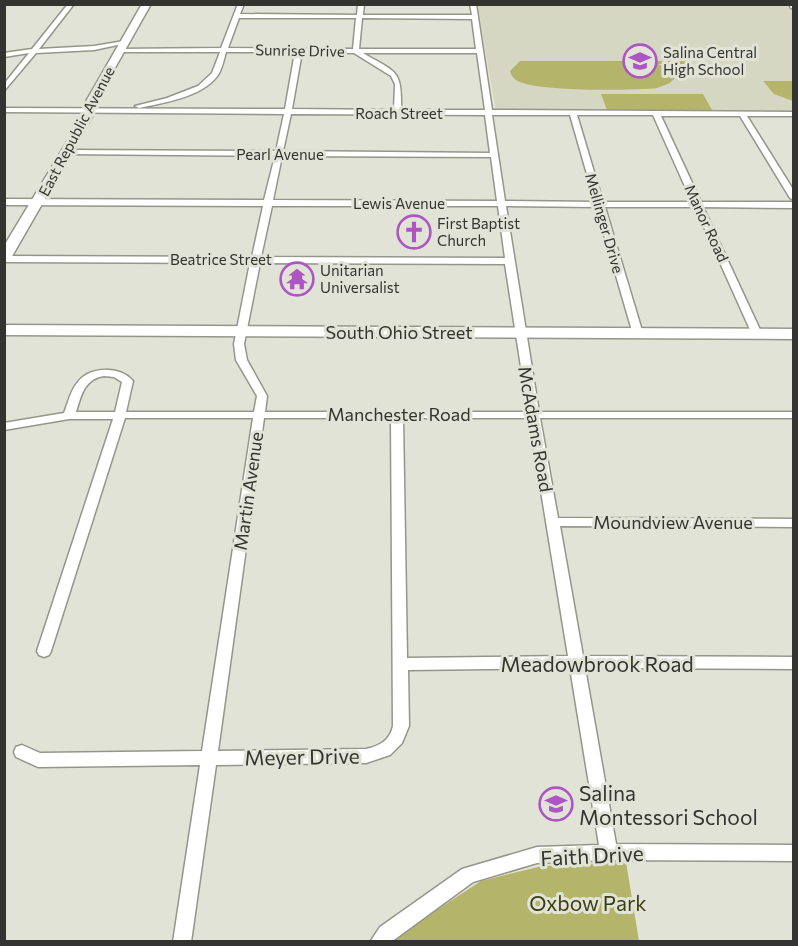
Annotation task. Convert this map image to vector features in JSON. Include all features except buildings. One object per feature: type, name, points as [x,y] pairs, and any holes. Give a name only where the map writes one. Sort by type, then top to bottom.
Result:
[{"type":"street","points":[[4,89],[71,4]]},
{"type":"street","name":"East Republic Avenue","points":[[4,258],[87,117],[89,105],[147,4]]},
{"type":"street","points":[[120,111],[155,103],[200,87],[215,74],[241,4]]},
{"type":"street","points":[[361,4],[356,51],[394,75],[398,84],[397,113]]},
{"type":"street","name":"McAdams Road","points":[[473,4],[508,261],[609,852]]},
{"type":"street","points":[[237,16],[475,17]]},
{"type":"street","name":"Sunrise Drive","points":[[4,55],[35,50],[88,50],[122,46],[223,50],[479,51]]},
{"type":"street","name":"Martin Avenue","points":[[182,942],[262,396],[240,361],[238,348],[240,332],[288,112],[299,50]]},
{"type":"street","points":[[155,103],[152,106],[158,112]]},
{"type":"street","name":"Roach Street","points":[[4,110],[794,114]]},
{"type":"street","name":"Mellinger Drive","points":[[573,113],[638,334]]},
{"type":"street","name":"Manor Road","points":[[656,113],[757,334]]},
{"type":"street","points":[[742,114],[794,198]]},
{"type":"street","name":"Pearl Avenue","points":[[66,152],[493,155]]},
{"type":"street","name":"Lewis Avenue","points":[[4,202],[794,205]]},
{"type":"street","name":"Beatrice Street","points":[[4,258],[508,261]]},
{"type":"street","name":"South Ohio Street","points":[[4,330],[794,334]]},
{"type":"street","points":[[44,651],[120,415],[128,381],[124,376],[108,372],[86,380],[81,385],[69,416]]},
{"type":"street","name":"Meyer Drive","points":[[22,752],[38,760],[366,756],[378,754],[390,748],[399,737],[401,664],[397,414]]},
{"type":"street","name":"Manchester Road","points":[[4,427],[69,416],[120,415],[794,415]]},
{"type":"street","name":"Moundview Avenue","points":[[553,522],[794,523]]},
{"type":"street","name":"Meadowbrook Road","points":[[401,664],[794,663]]},
{"type":"street","name":"Faith Drive","points":[[379,942],[386,933],[468,875],[537,855],[609,852],[794,853]]},
{"type":"shaded area","name":"Salina Central High School","points":[[477,5],[786,5],[793,13],[793,112],[496,111]]},
{"type":"green space","points":[[520,61],[688,61],[689,64],[658,64],[671,70],[675,78],[670,83],[657,88],[589,90],[534,86],[516,80],[510,71]]},
{"type":"green space","points":[[763,81],[793,81],[793,101],[774,94]]},
{"type":"green space","points":[[601,94],[703,94],[712,110],[607,110]]},
{"type":"green space","name":"Oxbow Park","points":[[626,862],[639,941],[394,942],[400,934],[481,881],[542,866]]},
{"type":"place","name":"Salina Central High School","points":[[640,61]]},
{"type":"place","name":"First Baptist Church","points":[[414,232]]},
{"type":"place","name":"Unitarian Universalist","points":[[297,279]]},
{"type":"place","name":"Salina Montessori School","points":[[556,804]]}]
